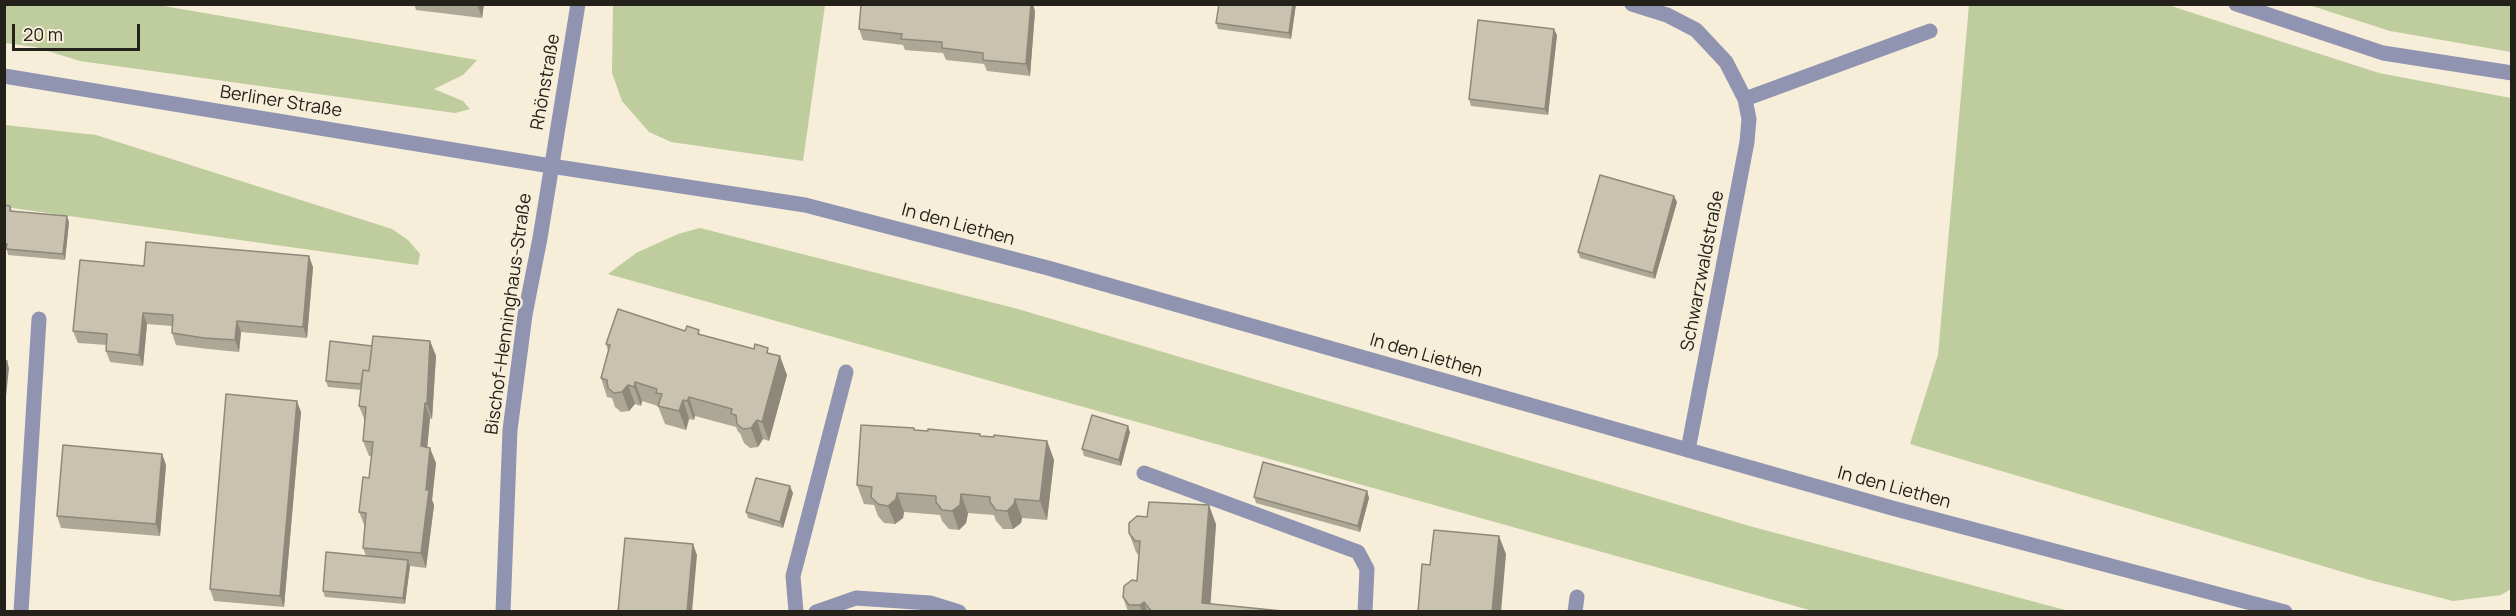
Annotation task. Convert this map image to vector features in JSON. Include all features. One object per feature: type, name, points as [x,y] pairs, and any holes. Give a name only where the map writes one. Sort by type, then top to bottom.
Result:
[{"type":"street","name":"Rhönstraße","points":[[551,166],[578,4]]},
{"type":"street","name":"Schwarzwaldstraße","points":[[1632,4],[1667,15],[1696,30],[1726,62],[1745,99],[1749,119],[1747,142],[1688,450]]},
{"type":"street","points":[[2236,4],[2383,52],[2511,73]]},
{"type":"street","points":[[1745,99],[1930,31]]},
{"type":"street","name":"Berliner Straße","points":[[4,76],[551,166]]},
{"type":"street","name":"In den Liethen","points":[[551,166],[805,205],[1059,272],[1892,508],[2285,612]]},
{"type":"street","name":"Bischof-Henninghaus-Straße","points":[[502,612],[510,430],[525,315],[551,166]]},
{"type":"street","points":[[21,612],[39,319]]},
{"type":"street","points":[[796,612],[793,576],[846,372]]},
{"type":"street","points":[[1144,473],[1358,552],[1367,569],[1365,612]]},
{"type":"street","points":[[816,612],[856,598],[930,603],[958,612]]},
{"type":"green space","points":[[152,4],[477,60],[463,75],[434,89],[463,101],[470,109],[455,113],[80,61],[35,47],[5,43],[5,5]]},
{"type":"green space","points":[[613,5],[825,5],[803,161],[671,142],[649,132],[622,101],[612,73]]},
{"type":"green space","points":[[1969,5],[2168,5],[2379,73],[2511,98],[2511,589],[2501,595],[2453,601],[2370,580],[1910,444],[1938,355]]},
{"type":"green space","points":[[2309,5],[2511,5],[2511,52],[2390,31]]},
{"type":"green space","points":[[5,125],[96,135],[392,229],[408,240],[420,254],[418,265],[5,207]]},
{"type":"green space","points":[[700,228],[1018,309],[1753,527],[2069,611],[1813,611],[608,274],[636,253],[678,234]]},
{"type":"building","points":[[861,4],[1031,4],[1026,64],[983,60],[983,53],[942,48],[942,42],[901,39],[902,34],[859,29]]},
{"type":"building","points":[[1219,4],[1293,4],[1289,33],[1216,23]]},
{"type":"building","points":[[1478,20],[1554,29],[1545,109],[1469,99]]},
{"type":"building","points":[[1600,175],[1674,196],[1653,273],[1578,252]]},
{"type":"building","points":[[4,205],[10,206],[10,211],[67,216],[63,254],[6,249]]},
{"type":"building","points":[[146,242],[309,256],[303,327],[237,321],[235,340],[204,338],[172,333],[173,315],[143,313],[139,355],[106,351],[107,334],[73,331],[80,260],[144,266]]},
{"type":"building","points":[[618,309],[685,331],[687,326],[699,330],[698,334],[754,349],[755,344],[768,348],[767,353],[780,356],[762,422],[757,420],[751,428],[743,429],[737,424],[736,415],[731,414],[732,409],[689,397],[687,401],[683,400],[679,411],[658,406],[662,394],[656,393],[657,389],[635,382],[634,387],[628,385],[622,392],[614,393],[608,388],[607,380],[601,378],[610,345],[606,344]]},
{"type":"building","points":[[373,336],[430,341],[427,404],[425,403],[421,446],[430,448],[426,490],[429,490],[421,553],[363,548],[366,513],[359,512],[363,477],[369,478],[373,442],[363,441],[366,407],[359,406],[363,370],[369,371]]},
{"type":"building","points":[[330,341],[372,346],[369,371],[363,370],[361,384],[326,381]]},
{"type":"building","points":[[4,361],[7,361],[4,384]]},
{"type":"building","points":[[226,394],[297,401],[280,596],[210,589]]},
{"type":"building","points":[[1092,415],[1128,426],[1119,460],[1082,449]]},
{"type":"building","points":[[861,425],[1047,441],[1040,501],[1015,499],[1014,504],[1007,511],[996,510],[990,502],[990,497],[961,494],[960,505],[952,511],[942,510],[936,502],[936,496],[897,493],[896,499],[888,506],[878,504],[871,497],[872,487],[857,485]]},
{"type":"building","points":[[63,445],[162,454],[156,524],[57,516]]},
{"type":"building","points":[[1263,462],[1367,491],[1358,526],[1254,497]]},
{"type":"building","points":[[756,478],[790,486],[780,522],[746,512]]},
{"type":"building","points":[[1149,502],[1209,505],[1202,603],[1292,612],[1152,612],[1144,602],[1140,605],[1129,605],[1123,597],[1124,586],[1132,580],[1137,581],[1140,541],[1135,541],[1129,533],[1129,523],[1137,516],[1147,517]]},
{"type":"building","points":[[1434,530],[1499,536],[1492,612],[1418,612],[1422,564],[1430,565]]},
{"type":"building","points":[[625,538],[693,544],[687,612],[618,612]]},
{"type":"building","points":[[326,552],[408,560],[403,598],[323,591]]}]
